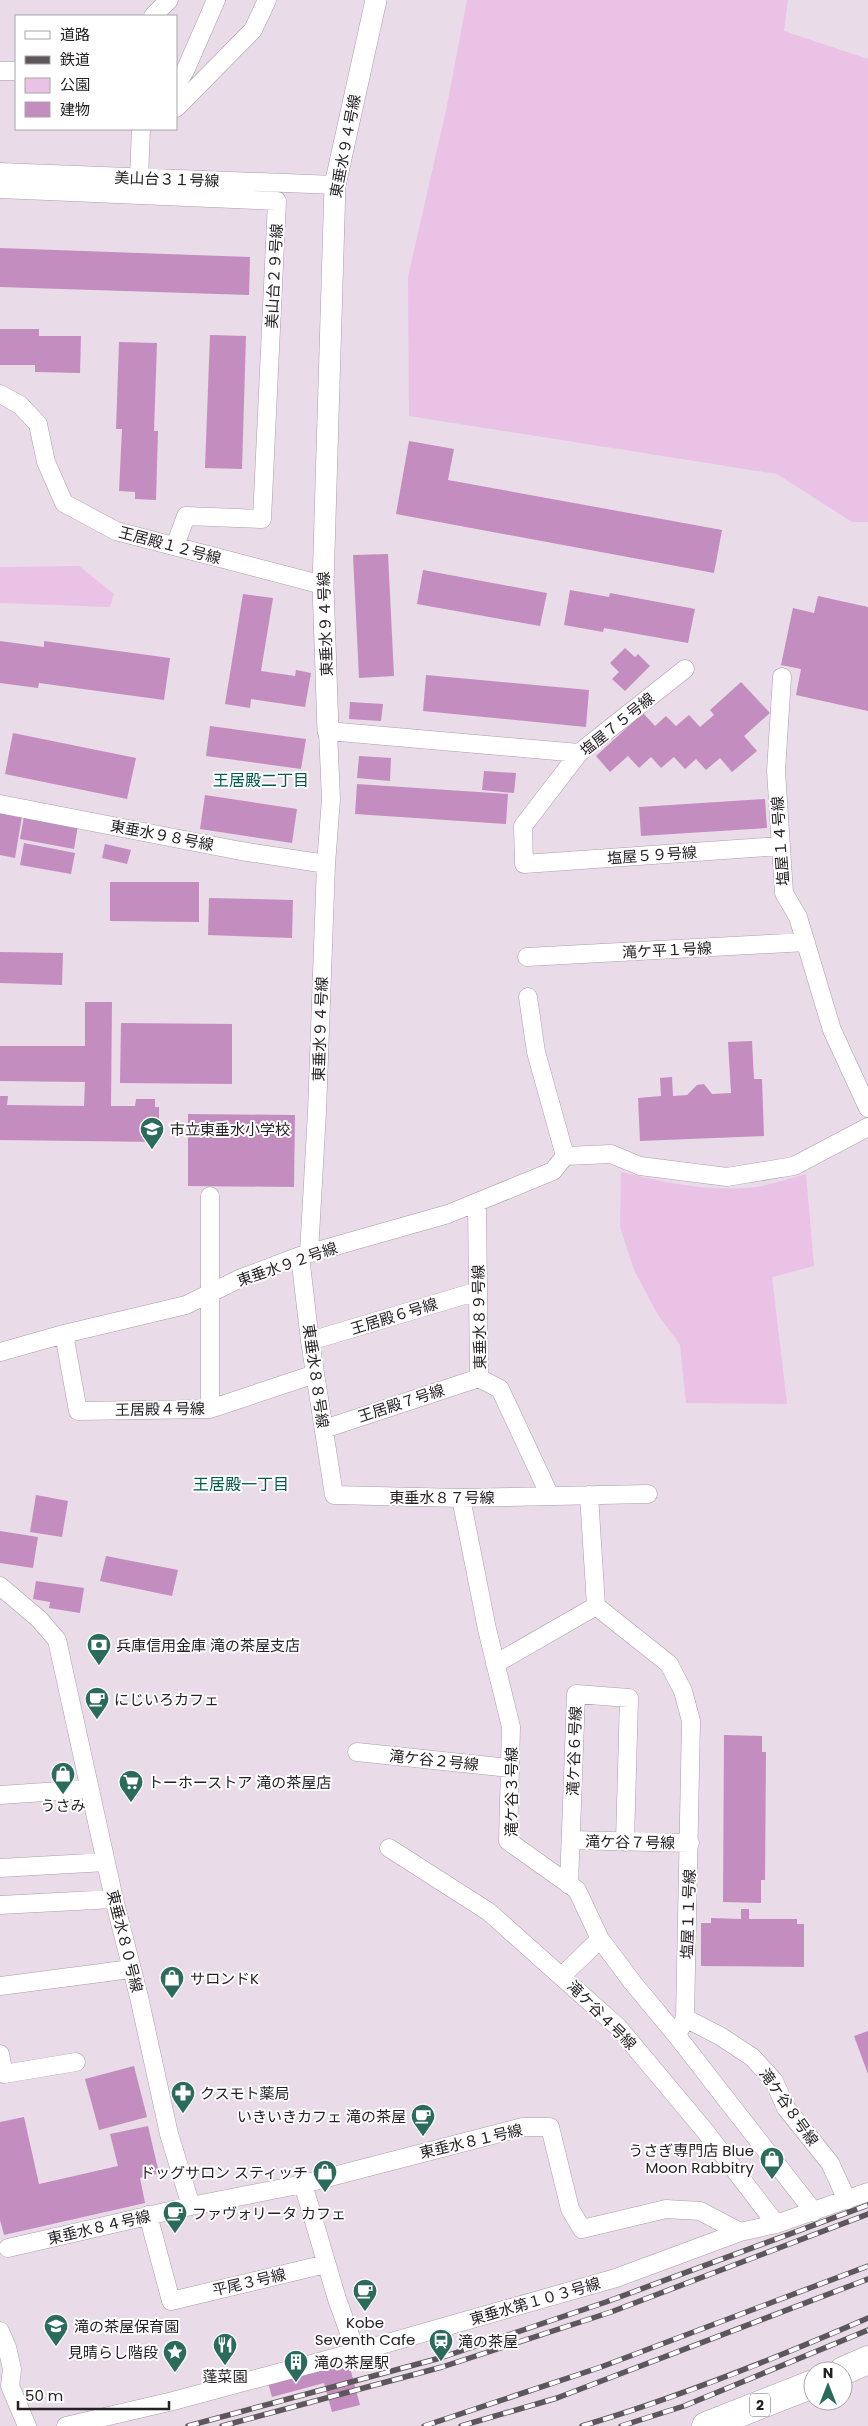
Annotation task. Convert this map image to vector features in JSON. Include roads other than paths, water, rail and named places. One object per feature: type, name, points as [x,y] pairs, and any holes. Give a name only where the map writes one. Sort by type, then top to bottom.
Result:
[{"type":"highway","points":[[853,2367],[868,2360]]},
{"type":"highway","name":"2","points":[[706,2426],[803,2388]]},
{"type":"street","points":[[154,15],[169,0]]},
{"type":"street","points":[[178,82],[185,72],[216,0]]},
{"type":"street","points":[[178,106],[253,30],[267,0]]},
{"type":"street","name":"東垂水９４号線","points":[[304,1254],[317,1112],[326,864],[331,799],[323,585],[335,185],[376,0]]},
{"type":"street","points":[[0,70],[15,71]]},
{"type":"street","points":[[139,178],[141,130]]},
{"type":"street","name":"美山台３１号線","points":[[0,172],[335,185]]},
{"type":"street","name":"美山台２９号線","points":[[0,189],[277,201],[262,519],[186,516],[174,546]]},
{"type":"street","name":"王居殿１２号線","points":[[0,394],[20,405],[38,424],[46,462],[64,503],[116,531],[323,585]]},
{"type":"street","name":"塩屋７５号線","points":[[524,864],[523,826],[579,753],[685,669]]},
{"type":"street","name":"塩屋１４号線","points":[[782,677],[776,771],[784,893],[798,917],[832,1030],[868,1108]]},
{"type":"street","points":[[328,731],[579,753]]},
{"type":"street","name":"東垂水９８号線","points":[[0,804],[242,851],[326,864]]},
{"type":"street","name":"塩屋５９号線","points":[[524,864],[780,846]]},
{"type":"street","name":"滝ケ平１号線","points":[[527,957],[806,942]]},
{"type":"street","points":[[528,997],[536,1052],[565,1156],[611,1154],[640,1166],[727,1177],[794,1166],[868,1127]]},
{"type":"street","name":"東垂水９２号線","points":[[0,1352],[64,1334],[186,1305],[239,1279],[304,1254],[391,1232],[477,1204],[553,1171],[565,1156]]},
{"type":"street","points":[[210,1196],[210,1409]]},
{"type":"street","name":"東垂水８９号線","points":[[477,1204],[479,1378],[500,1388],[550,1496]]},
{"type":"street","name":"東垂水８８号線","points":[[304,1254],[310,1341],[334,1495]]},
{"type":"street","name":"王居殿６号線","points":[[310,1341],[478,1291]]},
{"type":"street","name":"王居殿４号線","points":[[64,1334],[78,1411],[210,1409],[315,1374]]},
{"type":"street","name":"王居殿７号線","points":[[324,1429],[479,1378]]},
{"type":"street","name":"東垂水８７号線","points":[[334,1495],[461,1498],[648,1494]]},
{"type":"street","points":[[495,1664],[596,1606],[589,1495]]},
{"type":"street","name":"滝ケ谷３号線","points":[[461,1498],[468,1541],[495,1664],[512,1727],[508,1841],[577,1890],[600,1939],[633,1983],[677,2036]]},
{"type":"street","name":"東垂水８０号線","points":[[0,1586],[39,1620],[57,1640],[89,1789],[139,1997],[169,2134],[191,2206]]},
{"type":"street","name":"塩屋１１号線","points":[[596,1606],[669,1664],[683,1691],[691,1721],[685,2018],[677,2036]]},
{"type":"street","name":"滝ケ谷６号線","points":[[569,1885],[576,1694],[629,1698],[626,1842]]},
{"type":"street","name":"滝ケ谷２号線","points":[[357,1752],[510,1768]]},
{"type":"street","points":[[0,1795],[89,1789]]},
{"type":"street","name":"滝ケ谷７号線","points":[[571,1840],[690,1843]]},
{"type":"street","name":"滝ケ谷４号線","points":[[389,1848],[489,1912],[618,2028],[664,2080],[776,2224]]},
{"type":"street","points":[[0,1868],[106,1862]]},
{"type":"street","points":[[0,1905],[114,1899]]},
{"type":"street","points":[[562,1976],[600,1939]]},
{"type":"street","points":[[0,1986],[131,1969]]},
{"type":"street","name":"滝ケ谷８号線","points":[[685,2018],[720,2036],[752,2057],[774,2081],[786,2108],[830,2163],[847,2200]]},
{"type":"street","points":[[677,2036],[814,2212]]},
{"type":"street","points":[[0,2054],[4,2074],[76,2062]]},
{"type":"street","name":"東垂水８１号線","points":[[303,2184],[523,2126],[550,2127],[570,2209],[582,2229],[666,2209],[700,2211],[740,2232]]},
{"type":"street","points":[[191,2206],[303,2184],[326,2264],[356,2352]]},
{"type":"street","name":"東垂水第１０３号線","points":[[66,2426],[173,2401],[356,2352],[616,2278],[740,2232],[776,2224],[868,2192]]},
{"type":"street","name":"東垂水８４号線","points":[[8,2248],[191,2206]]},
{"type":"street","name":"平尾３号線","points":[[148,2215],[171,2301],[326,2264]]},
{"type":"street","points":[[0,2332],[7,2347],[12,2369],[10,2386],[27,2426]]},
{"type":"railway","points":[[188,2426],[440,2358],[606,2302],[868,2205]]},
{"type":"railway","points":[[222,2426],[442,2367],[611,2312],[868,2214]]},
{"type":"railway","points":[[424,2426],[601,2367],[868,2266]]},
{"type":"railway","points":[[461,2426],[557,2398],[868,2279]]},
{"type":"railway","points":[[582,2426],[655,2403],[797,2348],[868,2318]]},
{"type":"railway","points":[[621,2426],[684,2406],[868,2330]]},
{"type":"place","name":"市立東垂水小学校","points":[[152,1150]]},
{"type":"place","name":"兵庫信用金庫 滝の茶屋支店","points":[[99,1666]]},
{"type":"place","name":"にじいろカフェ","points":[[97,1720]]},
{"type":"place","name":"うさみ","points":[[63,1795]]},
{"type":"place","name":"トーホーストア 滝の茶屋店","points":[[131,1803]]},
{"type":"place","name":"サロンドK","points":[[172,1999]]},
{"type":"place","name":"クスモト薬局","points":[[183,2114]]},
{"type":"place","name":"いきいきカフェ 滝の茶屋","points":[[423,2137]]},
{"type":"place","name":"うさぎ専門店 Blue Moon Rabbitry","points":[[772,2180]]},
{"type":"place","name":"ドッグサロン スティッチ","points":[[325,2193]]},
{"type":"place","name":"ファヴォリータ カフェ","points":[[175,2234]]},
{"type":"place","name":"Kobe Seventh Cafe","points":[[365,2312]]},
{"type":"place","name":"滝の茶屋保育園","points":[[56,2347]]},
{"type":"place","name":"滝の茶屋","points":[[441,2362]]},
{"type":"place","name":"蓬菜園","points":[[225,2366]]},
{"type":"place","name":"見晴らし階段","points":[[175,2373]]},
{"type":"place","name":"滝の茶屋駅","points":[[296,2383]]},
{"type":"district","name":"王居殿二丁目","points":[[261,780]]},
{"type":"district","name":"王居殿一丁目","points":[[241,1484]]}]
